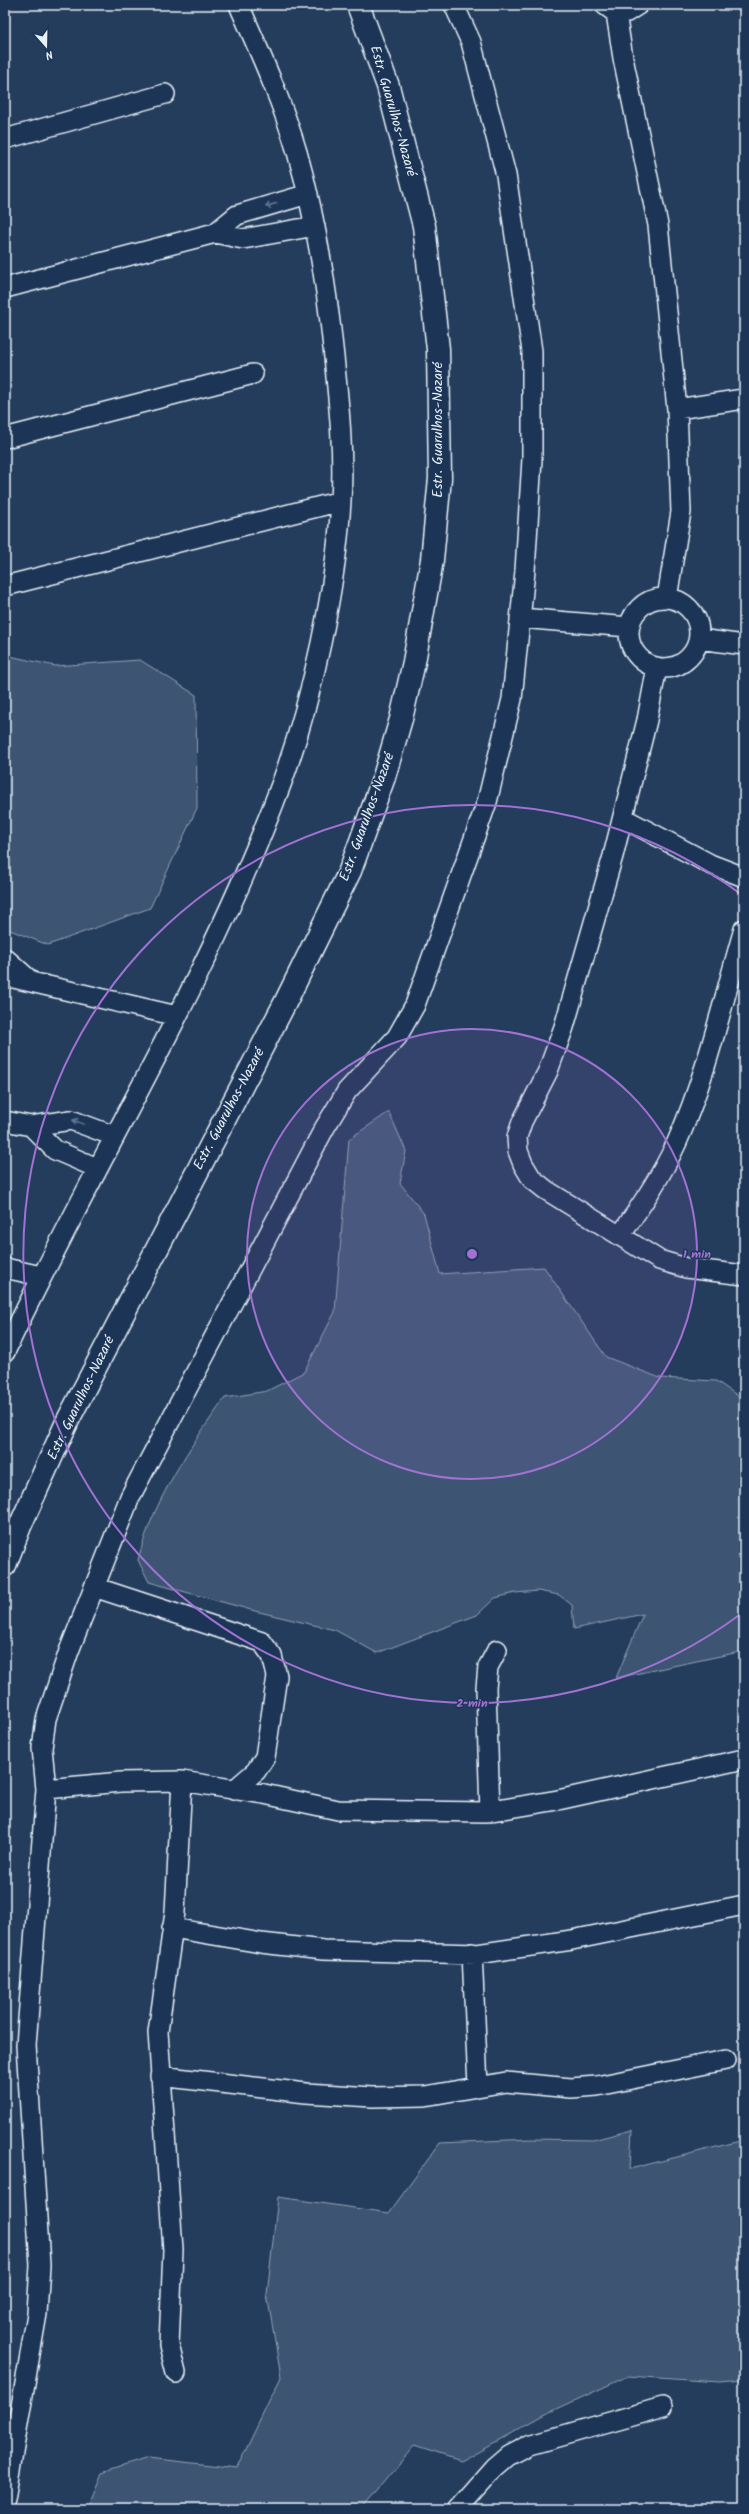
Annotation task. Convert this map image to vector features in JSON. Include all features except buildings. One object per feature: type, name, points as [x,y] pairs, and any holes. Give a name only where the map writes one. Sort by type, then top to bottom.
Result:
[{"type":"main road","name":"Estr. Guarulhos-Nazaré","points":[[5,1565],[20,1526],[68,1420],[281,1010],[350,871],[384,777],[401,719],[413,669],[432,560],[440,478],[438,349],[424,226],[388,86],[358,5]]},
{"type":"street","points":[[5,1352],[41,1276],[177,1016],[253,853],[283,779],[310,688],[328,602],[341,501],[340,412],[331,320],[315,226],[296,149],[271,78],[239,5]]},
{"type":"street","points":[[5,2499],[37,2314],[40,2265],[26,2045],[46,1789],[42,1748],[46,1719],[94,1587],[130,1497],[324,1129],[347,1091],[397,1037],[415,1005],[487,802],[512,699],[520,618],[532,459],[532,351],[506,175],[470,42],[454,5]]},
{"type":"street","points":[[638,5],[627,12],[610,9],[623,58],[658,225],[677,408],[681,512],[667,598]]},
{"type":"street","points":[[5,139],[165,94]]},
{"type":"street","points":[[5,288],[215,233],[237,215],[308,194]]},
{"type":"street","points":[[215,233],[243,239],[315,226]]},
{"type":"street","points":[[5,438],[252,374]]},
{"type":"street","points":[[677,408],[744,399]]},
{"type":"street","points":[[5,586],[341,501]]},
{"type":"street","points":[[667,598],[677,600],[692,612],[699,630],[699,639],[695,650],[688,658],[674,666],[657,668],[647,664],[632,648],[629,627],[638,609],[657,599],[667,598]]},
{"type":"street","points":[[520,618],[629,627]]},
{"type":"street","points":[[699,639],[744,645]]},
{"type":"street","points":[[657,668],[623,818],[564,1027],[548,1071],[522,1122],[517,1137],[518,1151],[532,1179],[659,1260],[686,1268],[744,1275]]},
{"type":"street","points":[[623,818],[710,864],[744,877]]},
{"type":"street","points":[[620,1236],[652,1189],[677,1143],[693,1103],[744,929]]},
{"type":"street","points":[[5,958],[32,982]]},
{"type":"street","points":[[5,976],[177,1016]]},
{"type":"street","points":[[5,1121],[31,1126],[71,1120],[114,1136]]},
{"type":"street","points":[[31,1126],[55,1150],[97,1168]]},
{"type":"street","points":[[5,1268],[41,1276]]},
{"type":"street","points":[[94,1587],[262,1642],[272,1656],[277,1676],[266,1757],[256,1771],[234,1790]]},
{"type":"street","points":[[490,1812],[486,1688],[488,1667],[497,1650]]},
{"type":"street","points":[[46,1789],[121,1782],[182,1781],[338,1810],[415,1813],[490,1812],[558,1800],[744,1759]]},
{"type":"street","points":[[176,2373],[170,2345],[173,2250],[158,2032],[172,1928],[182,1781]]},
{"type":"street","points":[[172,1928],[260,1943],[323,1950],[472,1953],[518,1949],[572,1940],[744,1905]]},
{"type":"street","points":[[472,1953],[478,2086]]},
{"type":"street","points":[[160,2076],[306,2093],[372,2097],[425,2096],[506,2082],[571,2088],[597,2086],[726,2060]]},
{"type":"street","points":[[458,2509],[494,2468],[508,2456],[529,2445],[663,2407]]},
{"type":"shaded area","points":[[5,655],[55,666],[140,660],[196,695],[197,808],[150,908],[48,945],[5,928]]},
{"type":"shaded area","points":[[389,1112],[406,1151],[400,1183],[424,1214],[440,1274],[544,1267],[606,1357],[660,1378],[716,1381],[744,1400],[744,1651],[616,1678],[643,1614],[574,1629],[572,1605],[559,1595],[538,1591],[515,1593],[495,1598],[477,1615],[377,1653],[335,1630],[255,1611],[149,1582],[138,1560],[145,1538],[163,1496],[198,1436],[225,1398],[267,1391],[304,1372],[335,1312],[349,1139]]},
{"type":"shaded area","points":[[632,2130],[630,2169],[744,2140],[744,2380],[719,2382],[628,2376],[544,2415],[461,2461],[414,2446],[361,2509],[87,2509],[102,2473],[148,2458],[237,2468],[281,2377],[267,2294],[278,2197],[389,2213],[440,2143],[532,2139],[593,2140]]}]
